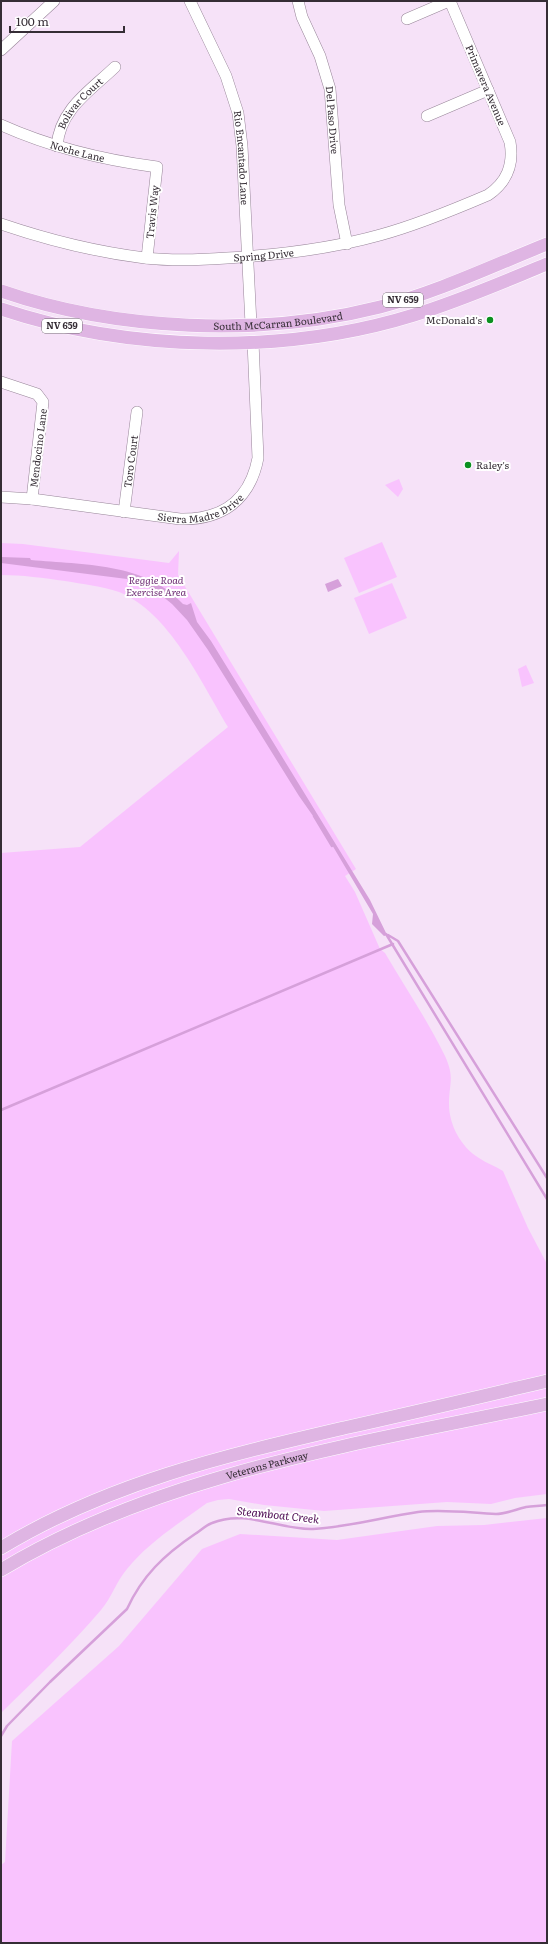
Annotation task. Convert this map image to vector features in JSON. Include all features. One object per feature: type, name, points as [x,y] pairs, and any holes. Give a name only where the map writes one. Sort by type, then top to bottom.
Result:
[{"type":"main road","name":"South McCarran Boulevard","points":[[1,291],[30,300],[117,319],[207,326],[294,321],[341,315],[418,296],[456,282],[547,244]]},
{"type":"main road","name":"South McCarran Boulevard","points":[[1,309],[83,331],[209,344],[253,342],[318,336],[413,315],[459,300],[547,264]]},
{"type":"main road","points":[[253,342],[258,336],[267,332],[366,315],[373,308]]},
{"type":"main road","points":[[124,336],[134,330],[196,336],[224,336],[245,331],[251,324]]},
{"type":"main road","name":"Veterans Parkway","points":[[1,1548],[84,1505],[153,1478],[259,1447],[547,1381]]},
{"type":"main road","name":"Veterans Parkway","points":[[1,1570],[22,1557],[93,1522],[158,1496],[264,1466],[547,1404]]},
{"type":"street","points":[[1,50],[54,1]]},
{"type":"street","name":"Rio Encantado Lane","points":[[190,1],[226,76],[238,113],[242,146],[251,324]]},
{"type":"street","name":"Del Paso Drive","points":[[298,1],[302,17],[320,56],[330,90],[339,205],[347,244]]},
{"type":"street","points":[[407,19],[450,1]]},
{"type":"street","name":"Primavera Avenue","points":[[450,1],[510,142],[512,160],[509,171]]},
{"type":"street","name":"Bolivar Court","points":[[57,146],[60,126],[65,116],[72,107],[115,67]]},
{"type":"street","points":[[427,116],[488,90]]},
{"type":"street","name":"Noche Lane","points":[[1,125],[57,146],[115,161],[156,167]]},
{"type":"street","name":"Travis Way","points":[[147,258],[156,167]]},
{"type":"street","name":"Spring Drive","points":[[1,224],[95,250],[147,258],[191,260],[282,254],[347,244],[412,225],[488,195],[502,184],[509,171]]},
{"type":"street","name":"Sierra Madre Drive","points":[[1,497],[32,499],[180,519],[204,518],[225,509],[244,493],[256,472],[258,458],[253,342]]},
{"type":"street","name":"Mendocino Lane","points":[[1,382],[31,391],[41,398],[44,406],[32,499]]},
{"type":"street","name":"Toro Court","points":[[124,512],[137,412]]},
{"type":"green space","points":[[399,479],[403,489],[398,497],[385,485]]},
{"type":"green space","points":[[382,542],[397,577],[359,593],[344,558]]},
{"type":"green space","name":"Reggie Road Exercise Area","points":[[1,543],[23,544],[169,563],[179,551],[178,575],[356,869],[345,876],[355,892],[380,949],[385,953],[424,1017],[445,1056],[451,1075],[449,1104],[451,1120],[457,1135],[473,1153],[482,1160],[503,1171],[528,1228],[547,1264],[547,1494],[515,1498],[491,1504],[447,1502],[324,1511],[264,1505],[229,1499],[207,1503],[164,1534],[135,1560],[123,1574],[101,1610],[65,1650],[1,1713],[1,853],[80,847],[228,727],[182,650],[153,615],[137,602],[119,592],[99,587],[41,578],[1,575]]},
{"type":"green space","points":[[392,583],[407,618],[369,634],[354,598]]},
{"type":"green space","points":[[526,665],[534,683],[522,687],[518,669]]},
{"type":"green space","points":[[547,1518],[547,1943],[1,1943],[1,1865],[5,1862],[12,1741],[119,1646],[202,1549],[240,1534],[337,1540],[437,1526],[484,1525]]},
{"type":"shaded area","points":[[1,557],[30,558],[31,560],[112,568],[151,580],[168,590],[183,604],[187,605],[191,603],[197,622],[211,641],[370,900],[387,935],[384,936],[372,924],[373,914],[325,833],[299,796],[208,650],[187,620],[172,604],[156,591],[127,579],[1,563]]},
{"type":"shaded area","points":[[338,579],[342,586],[328,592],[325,584]]},
{"type":"waterway","points":[[314,816],[332,846]]},
{"type":"waterway","points":[[386,934],[547,1199]]},
{"type":"waterway","points":[[388,935],[398,941],[547,1178]]},
{"type":"waterway","points":[[1,1110],[393,944]]},
{"type":"waterway","name":"Steamboat Creek","points":[[1,1736],[7,1726],[50,1682],[127,1609],[140,1586],[155,1567],[173,1550],[210,1524],[225,1519],[237,1518],[262,1521],[288,1527],[313,1529],[340,1526],[418,1512],[448,1511],[500,1514],[526,1507],[547,1505]]},
{"type":"place","name":"McDonald's","points":[[490,320]]},
{"type":"place","name":"Raley's","points":[[468,465]]}]
